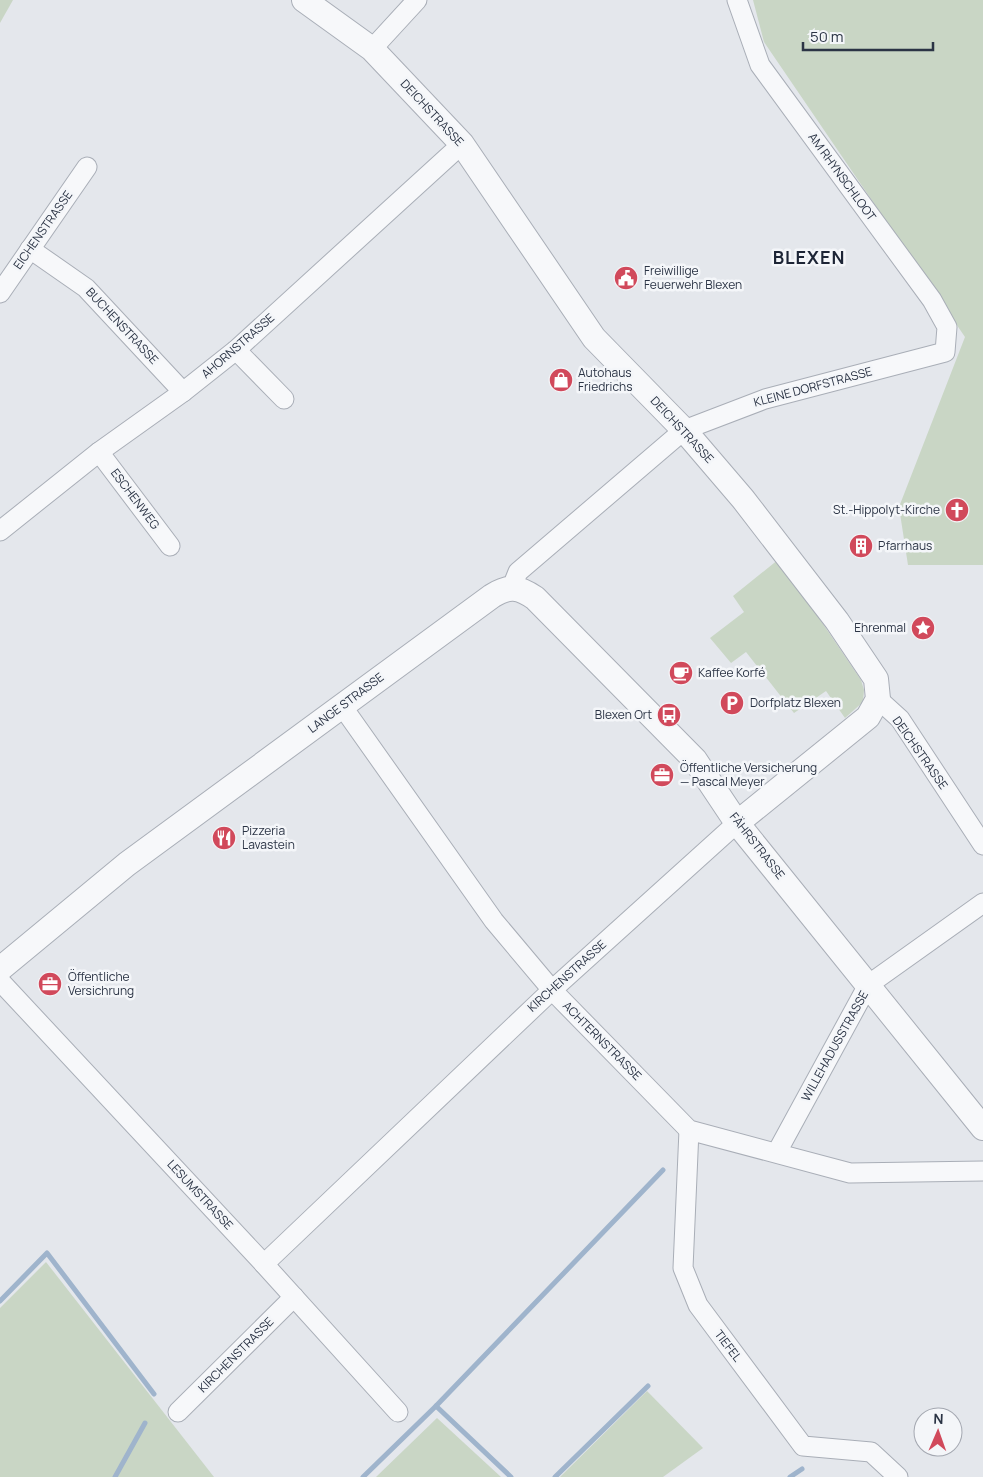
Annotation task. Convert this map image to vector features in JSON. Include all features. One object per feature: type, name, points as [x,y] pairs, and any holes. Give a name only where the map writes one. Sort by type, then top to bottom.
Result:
[{"type":"street","name":"DEICHSTRASSE","points":[[304,0],[372,49],[462,144],[594,338],[684,430],[743,499],[837,622],[876,679],[878,699],[900,719],[983,846]]},
{"type":"street","points":[[372,49],[417,0]]},
{"type":"street","name":"AM RHYNSCHLOOT","points":[[737,0],[760,65],[932,300],[947,327],[945,352]]},
{"type":"street","name":"AHORNSTRASSE","points":[[0,531],[100,452],[183,392],[236,350],[462,144]]},
{"type":"street","name":"EICHENSTRASSE","points":[[0,293],[87,167]]},
{"type":"street","name":"BUCHENSTRASSE","points":[[30,249],[86,288],[183,392]]},
{"type":"street","points":[[236,350],[284,399]]},
{"type":"street","name":"KLEINE DORFSTRASSE","points":[[684,430],[765,399],[945,352]]},
{"type":"street","points":[[512,587],[518,572],[684,430]]},
{"type":"street","name":"ESCHENWEG","points":[[100,452],[170,546]]},
{"type":"street","name":"LANGE STRASSE","points":[[0,969],[127,864],[492,596],[512,587]]},
{"type":"street","name":"FÄHRSTRASSE","points":[[512,587],[523,590],[535,598],[664,726],[705,772],[738,823],[983,1128]]},
{"type":"street","name":"KIRCHENSTRASSE","points":[[264,1264],[552,990],[738,823],[868,717],[878,699]]},
{"type":"street","name":"ACHTERNSTRASSE","points":[[342,706],[494,922],[552,990],[690,1130]]},
{"type":"street","name":"WILLEHADUSSTRASSE","points":[[777,1152],[868,986],[983,903]]},
{"type":"street","name":"LESUMSTRASSE","points":[[0,981],[264,1264],[398,1412]]},
{"type":"street","points":[[690,1130],[850,1173],[983,1171]]},
{"type":"street","name":"TIEFEL","points":[[690,1130],[683,1268],[698,1305],[803,1446],[871,1452],[898,1477]]},
{"type":"street","name":"KIRCHENSTRASSE","points":[[178,1412],[294,1297]]},
{"type":"green space","points":[[0,0],[13,0],[0,23]]},
{"type":"green space","points":[[753,0],[983,0],[983,565],[908,565],[899,507],[965,337],[764,42]]},
{"type":"green space","points":[[779,559],[861,680],[864,690],[863,702],[845,718],[826,691],[794,713],[746,652],[731,663],[710,638],[744,612],[733,596]]},
{"type":"green space","points":[[46,1262],[214,1477],[0,1477],[0,1308]]},
{"type":"green space","points":[[647,1391],[703,1448],[663,1477],[560,1477]]},
{"type":"green space","points":[[437,1418],[501,1477],[376,1477]]},
{"type":"waterway","points":[[363,1477],[436,1406],[663,1170]]},
{"type":"waterway","points":[[0,1301],[47,1253],[154,1394]]},
{"type":"waterway","points":[[555,1477],[648,1386]]},
{"type":"waterway","points":[[436,1406],[511,1477]]},
{"type":"waterway","points":[[115,1477],[145,1423]]},
{"type":"waterway","points":[[790,1477],[802,1469]]},
{"type":"place","name":"Freiwillige Feuerwehr Blexen","points":[[626,278]]},
{"type":"place","name":"Autohaus Friedrichs","points":[[561,380]]},
{"type":"place","name":"St.-Hippolyt-Kirche","points":[[957,510]]},
{"type":"place","name":"Pfarrhaus","points":[[861,546]]},
{"type":"place","name":"Ehrenmal","points":[[923,628]]},
{"type":"place","name":"Kaffee Korfé","points":[[681,673]]},
{"type":"place","name":"Dorfplatz Blexen","points":[[732,703]]},
{"type":"place","name":"Blexen Ort","points":[[669,715]]},
{"type":"place","name":"Öffentliche Versicherung — Pascal Meyer","points":[[662,775]]},
{"type":"place","name":"Pizzeria Lavastein","points":[[224,838]]},
{"type":"place","name":"Öffentliche Versichrung","points":[[50,984]]},
{"type":"district","name":"BLEXEN","points":[[809,258]]}]
